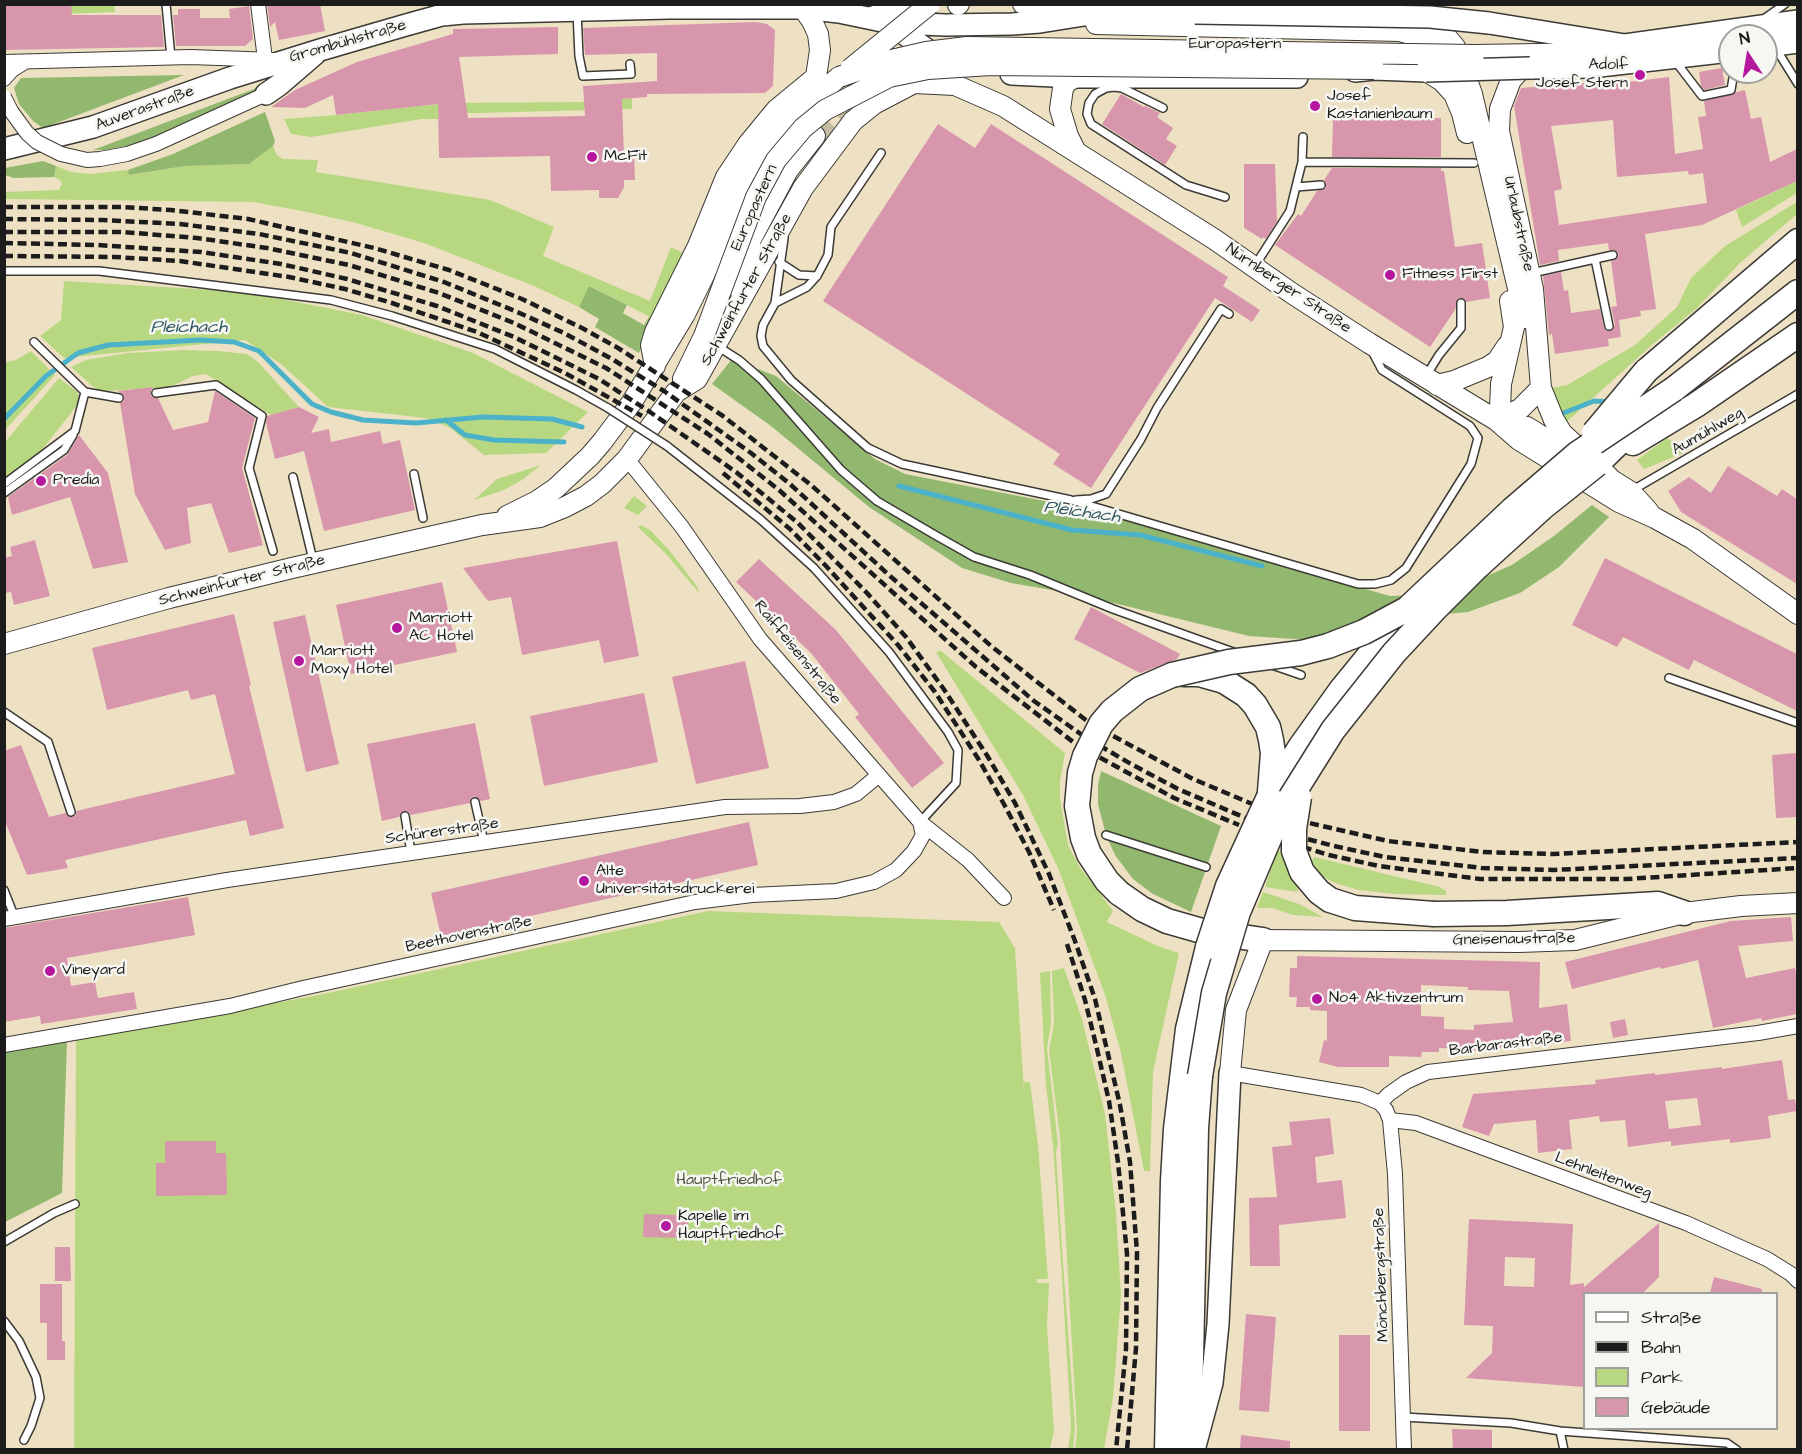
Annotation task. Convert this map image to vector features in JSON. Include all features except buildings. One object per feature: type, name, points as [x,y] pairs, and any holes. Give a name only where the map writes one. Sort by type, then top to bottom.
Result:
[{"type":"highway","points":[[1594,465],[1646,371],[1797,241]]},
{"type":"highway","points":[[1167,1449],[1176,1129],[1238,912],[1271,834],[1302,780],[1357,697],[1434,610],[1477,567],[1594,465],[1674,389],[1797,292]]},
{"type":"highway","points":[[1189,1449],[1196,1128],[1191,1075],[1184,1051],[1192,1006],[1214,924],[1232,877],[1269,797],[1300,746],[1341,690],[1407,609],[1505,516],[1696,405],[1797,335]]},
{"type":"highway","points":[[1263,940],[1202,931],[1167,921],[1142,909],[1119,893],[1098,868],[1083,838],[1077,806],[1080,772],[1092,740],[1112,711],[1140,689],[1172,675],[1229,663],[1301,653],[1328,646],[1355,636],[1407,609]]},
{"type":"highway","points":[[1172,675],[1212,676],[1236,687],[1255,705],[1268,727],[1273,753],[1269,797]]},
{"type":"highway","points":[[1302,780],[1293,829],[1294,851],[1302,872],[1319,892],[1330,900],[1355,908],[1434,914],[1507,913],[1658,904],[1684,913]]},
{"type":"main road","name":"Grombühlstraße","points":[[274,60],[320,50],[441,10],[463,13],[668,6],[803,6],[878,20],[943,61]]},
{"type":"main road","name":"Europastern","points":[[878,20],[946,25],[1033,12],[1084,15],[1195,13],[1430,17],[1489,23],[1625,45]]},
{"type":"main road","points":[[1778,24],[1797,21]]},
{"type":"main road","points":[[1625,45],[1718,33]]},
{"type":"main road","points":[[1778,45],[1797,42]]},
{"type":"main road","points":[[266,94],[320,50]]},
{"type":"main road","points":[[1525,68],[1592,67],[1718,52]]},
{"type":"main road","name":"Auverastraße","points":[[4,149],[93,127],[274,60]]},
{"type":"main road","name":"Europastern","points":[[943,61],[986,72],[1084,77],[1290,77],[1374,69],[1426,71],[1525,68]]},
{"type":"main road","points":[[1194,1449],[1212,1383],[1218,1324],[1230,1073]]},
{"type":"street","points":[[258,4],[274,60]]},
{"type":"street","points":[[878,20],[906,4]]},
{"type":"street","name":"Europastern","points":[[655,366],[685,314],[718,247],[740,189],[762,151],[791,118],[930,4]]},
{"type":"street","name":"Europastern","points":[[1033,12],[1105,4]]},
{"type":"street","name":"Europastern","points":[[1389,4],[1428,22],[1444,34],[1470,64],[1472,94]]},
{"type":"street","points":[[655,366],[651,345],[655,332],[698,246],[726,177],[748,144],[776,110],[816,77],[820,50],[818,34],[803,6]]},
{"type":"street","name":"Europastern","points":[[1033,12],[1400,31],[1429,40],[1449,55]]},
{"type":"street","name":"Europastern","points":[[839,78],[883,62],[926,52],[967,47],[1214,44],[1398,46],[1420,48],[1449,55],[1470,64]]},
{"type":"street","points":[[1470,64],[1602,53],[1625,45]]},
{"type":"street","name":"Europastern","points":[[1021,47],[1470,64]]},
{"type":"street","name":"Grombühlstraße","points":[[4,62],[171,58],[274,60]]},
{"type":"street","points":[[4,79],[12,70],[27,61]]},
{"type":"street","name":"Nürnberger Straße","points":[[943,61],[970,72],[1003,106]]},
{"type":"street","name":"Europastern","points":[[676,392],[710,341],[756,197],[776,160],[803,128],[825,110],[889,77],[928,69],[991,65],[1374,69]]},
{"type":"street","name":"Urlaubstraße","points":[[1525,68],[1511,80],[1500,109],[1499,131],[1532,273],[1541,386]]},
{"type":"street","name":"Urlaubstraße","points":[[1426,71],[1442,81],[1458,101],[1509,297],[1514,327],[1501,384],[1499,423]]},
{"type":"street","points":[[1075,150],[1060,110],[1066,83],[1084,77]]},
{"type":"street","name":"Schweinfurter Straße","points":[[710,341],[736,310],[803,188],[853,121],[874,104],[914,83],[943,83]]},
{"type":"street","name":"Nürnberger Straße","points":[[943,83],[972,91],[1003,106],[1075,150],[1369,343],[1499,423],[1519,440],[1620,502],[1655,518],[1717,555],[1755,586],[1797,614]]},
{"type":"street","points":[[4,97],[18,123],[37,142],[61,154],[87,160],[113,158],[156,144],[266,94]]},
{"type":"street","name":"Urlaubstraße","points":[[1472,94],[1541,386],[1554,420],[1562,433],[1594,465]]},
{"type":"street","name":"Europastern","points":[[736,310],[751,239],[788,171],[815,136]]},
{"type":"street","points":[[1431,381],[1454,381],[1497,361],[1513,336]]},
{"type":"street","name":"Schweinfurter Straße","points":[[483,525],[537,501],[571,475],[602,442],[655,366]]},
{"type":"street","points":[[1499,423],[1520,409],[1541,386]]},
{"type":"street","name":"Schweinfurter Straße","points":[[4,644],[169,598],[313,563],[483,525],[540,517],[586,496],[602,484],[627,459],[676,392]]},
{"type":"street","name":"Nürnberger Straße","points":[[1499,423],[1527,428],[1594,465],[1631,492],[1655,518]]},
{"type":"street","name":"Raiffeisenstraße","points":[[627,459],[682,527],[760,639],[879,775],[922,829],[968,860],[1004,898]]},
{"type":"street","name":"Schürerstraße","points":[[10,919],[227,880],[725,807],[800,806],[834,802],[856,794],[879,775]]},
{"type":"street","name":"Beethovenstraße","points":[[4,1045],[230,1006],[695,902],[752,895],[836,891],[874,882],[896,870],[914,851],[922,829]]},
{"type":"street","name":"Gneisenaustraße","points":[[1263,940],[1519,942],[1575,940],[1684,913],[1742,906],[1797,903]]},
{"type":"street","points":[[1263,940],[1236,1010],[1230,1073],[1361,1095],[1380,1103]]},
{"type":"street","name":"Barbarastraße","points":[[1380,1103],[1406,1082],[1428,1072],[1797,1026]]},
{"type":"street","name":"Mönchbergstraße","points":[[1380,1103],[1390,1120],[1395,1174],[1404,1449]]},
{"type":"street","name":"Lehnleitenweg","points":[[1390,1120],[1416,1123],[1686,1223],[1767,1259],[1791,1274],[1797,1281]]},
{"type":"lane","points":[[166,4],[171,58]]},
{"type":"lane","points":[[1756,24],[1785,4]]},
{"type":"lane","points":[[577,10],[579,56],[583,76],[631,74],[630,64]]},
{"type":"lane","points":[[1778,57],[1797,84]]},
{"type":"lane","points":[[1672,58],[1702,96],[1731,90],[1732,84]]},
{"type":"lane","points":[[1163,108],[1130,91],[1114,87],[1106,88],[1095,94],[1089,104],[1087,114],[1091,124],[1186,185],[1225,197]]},
{"type":"lane","points":[[1254,266],[1290,211],[1302,162],[1303,137]]},
{"type":"lane","points":[[775,303],[807,287],[817,276],[828,255],[831,227],[881,153]]},
{"type":"lane","points":[[1302,162],[1474,163]]},
{"type":"lane","points":[[1296,187],[1321,185]]},
{"type":"lane","points":[[787,217],[775,303],[763,325],[761,336],[763,346],[791,380],[868,448],[903,464],[1071,500],[1358,584],[1375,584],[1391,580],[1406,568],[1471,464],[1478,438],[1470,426],[1382,370],[1369,343]]},
{"type":"lane","points":[[1532,273],[1613,255]]},
{"type":"lane","points":[[1595,259],[1609,326]]},
{"type":"lane","points":[[779,262],[799,275],[817,276]]},
{"type":"lane","points":[[4,271],[99,271],[331,300],[392,316],[495,349],[608,408],[667,446],[760,519],[814,568],[889,652],[948,732],[958,750],[956,783],[922,829]]},
{"type":"lane","points":[[1431,381],[1438,355],[1461,328],[1461,303]]},
{"type":"lane","points":[[1071,500],[1091,499],[1106,494],[1141,439],[1157,408],[1221,309],[1229,314]]},
{"type":"lane","points":[[710,341],[739,360],[761,379],[841,470],[877,501],[974,557],[1030,575],[1113,609],[1301,675]]},
{"type":"lane","points":[[34,342],[85,392],[119,398]]},
{"type":"lane","points":[[156,393],[216,385],[262,416],[249,468],[273,551]]},
{"type":"lane","points":[[4,493],[64,450],[75,431],[85,392]]},
{"type":"lane","name":"Aumühlweg","points":[[1631,492],[1797,394]]},
{"type":"lane","points":[[4,484],[75,431]]},
{"type":"lane","points":[[414,474],[423,518]]},
{"type":"lane","points":[[293,477],[313,563]]},
{"type":"lane","points":[[1669,678],[1797,723]]},
{"type":"lane","points":[[4,712],[48,742],[71,812]]},
{"type":"lane","points":[[475,802],[484,842]]},
{"type":"lane","points":[[405,816],[411,852]]},
{"type":"lane","points":[[1106,835],[1206,867]]},
{"type":"lane","points":[[4,890],[10,919]]},
{"type":"lane","points":[[4,1242],[54,1213],[75,1204]]},
{"type":"lane","points":[[4,1321],[19,1341],[36,1377],[40,1398],[24,1440]]},
{"type":"lane","points":[[1403,1417],[1511,1423],[1560,1431],[1726,1443],[1737,1449]]},
{"type":"lane","points":[[1560,1431],[1564,1449]]},
{"type":"green space","points":[[30,5],[114,5],[115,12],[33,15]]},
{"type":"green space","points":[[184,75],[43,128],[33,121],[19,104],[14,88],[21,78]]},
{"type":"green space","points":[[262,86],[263,88],[147,142],[93,150]]},
{"type":"green space","points":[[632,98],[632,109],[438,114],[438,119],[422,119],[311,137],[291,134],[284,119],[447,103],[584,102]]},
{"type":"green space","points":[[265,112],[275,141],[273,146],[249,164],[185,166],[129,175],[128,170],[173,154]]},
{"type":"green space","points":[[273,146],[277,155],[283,159],[318,160],[316,172],[490,200],[554,227],[543,256],[650,301],[671,247],[685,254],[654,319],[590,286],[579,307],[534,286],[424,243],[356,223],[302,211],[253,202],[5,199],[4,192],[59,190],[62,184],[54,177],[56,166],[71,172],[91,174],[128,170],[130,175],[185,166],[249,164]]},
{"type":"green space","points":[[43,161],[56,166],[54,177],[14,178],[5,175],[5,168]]},
{"type":"green space","points":[[1797,181],[1797,193],[1742,227],[1736,210]]},
{"type":"green space","points":[[1797,202],[1797,214],[1741,262],[1697,308],[1653,344],[1563,425],[1547,389],[1567,385],[1635,345],[1677,307],[1691,278],[1725,246]]},
{"type":"green space","points":[[64,281],[246,292],[362,315],[473,353],[588,412],[546,453],[484,455],[449,427],[425,418],[328,407],[281,364],[245,340],[64,358],[40,336],[61,320]]},
{"type":"green space","points":[[589,286],[627,305],[623,313],[644,325],[649,317],[654,319],[639,353],[595,327],[599,319],[579,307]]},
{"type":"green space","points":[[184,350],[247,354],[258,362],[299,407],[271,415],[206,374],[193,376],[170,387],[98,390],[71,367],[86,360],[128,353]]},
{"type":"green space","points":[[31,351],[55,375],[5,430],[5,365],[6,362],[16,360]]},
{"type":"green space","points":[[732,359],[776,376],[875,459],[905,474],[1086,509],[1390,596],[1418,595],[1466,585],[1512,565],[1554,536],[1592,505],[1609,517],[1559,567],[1520,593],[1468,612],[1426,616],[1309,640],[1249,636],[1081,595],[1011,583],[962,568],[869,507],[771,426],[712,384]]},
{"type":"green space","points":[[59,378],[76,391],[80,397],[79,403],[41,451],[5,477],[5,442]]},
{"type":"green space","points":[[1667,438],[1686,452],[1644,469],[1637,460]]},
{"type":"green space","points":[[541,465],[504,490],[474,500],[497,479]]},
{"type":"green space","points":[[634,496],[647,506],[638,515],[624,508]]},
{"type":"green space","points":[[641,525],[651,531],[669,550],[696,585],[700,594],[666,554],[638,527]]},
{"type":"green space","points":[[941,651],[1065,753],[1060,781],[1060,799],[1068,845],[1079,866],[1113,911],[1107,922],[1160,947],[1179,953],[1153,1072],[1150,1171],[1144,1171],[1121,1053],[1105,995],[1058,868],[1023,795],[936,652]]},
{"type":"green space","points":[[1101,771],[1221,826],[1191,912],[1153,894],[1133,879],[1115,855],[1106,835],[1098,804]]},
{"type":"green space","points":[[1277,850],[1282,852],[1298,888],[1297,892],[1265,887]]},
{"type":"green space","points":[[1314,857],[1440,887],[1446,891],[1446,895],[1394,894],[1359,890],[1335,883],[1320,875],[1312,861]]},
{"type":"green space","points":[[1263,892],[1299,904],[1323,917],[1293,915],[1272,908],[1257,908]]},
{"type":"green space","name":"Hauptfriedhof","points":[[708,911],[999,922],[1015,948],[1024,1091],[1024,1082],[1030,1082],[1038,1144],[1048,1279],[1037,1279],[1037,1283],[1049,1283],[1047,1327],[1054,1431],[1050,1449],[74,1450],[76,1039],[319,995]]},
{"type":"green space","points":[[1064,968],[1082,1019],[1105,1114],[1116,1213],[1121,1295],[1113,1398],[1104,1449],[1075,1449],[1077,1432],[1060,1137],[1049,1050],[1054,1023],[1052,971]]},
{"type":"green space","points":[[1050,971],[1051,1025],[1047,1048],[1058,1144],[1056,1152],[1075,1427],[1073,1450],[1068,1449],[1071,1427],[1040,973]]},
{"type":"green space","points":[[67,1041],[62,1193],[5,1222],[5,1053]]},
{"type":"waterway","name":"Pleichach","points":[[4,419],[46,376],[78,353],[108,345],[200,340],[234,342],[259,351],[312,404],[331,412],[363,420],[416,423],[483,417],[552,419],[582,427]]},
{"type":"waterway","name":"Pleichach","points":[[1561,414],[1594,401],[1612,402]]},
{"type":"waterway","name":"Pleichach","points":[[446,420],[465,435],[494,440],[564,442]]},
{"type":"waterway","name":"Pleichach","points":[[899,486],[1072,530],[1140,535],[1262,566]]},
{"type":"tunnel","points":[[815,136],[854,98]]},
{"type":"railway","points":[[4,207],[121,207],[248,219],[374,248],[449,270],[522,299],[618,348],[723,416],[811,485],[991,646],[1091,724],[1193,779],[1283,817],[1388,841],[1483,852],[1552,854],[1798,842]]},
{"type":"railway","points":[[4,219],[180,224],[259,234],[351,253],[444,282],[564,333],[664,391],[751,453],[790,484],[890,576],[1034,701],[1085,737],[1178,789],[1276,831],[1385,857],[1482,868],[1554,870],[1798,858]]},
{"type":"railway","points":[[4,232],[122,232],[197,238],[267,248],[349,265],[439,293],[514,323],[606,368],[708,434],[779,490],[976,667],[1077,745],[1174,798],[1239,825]]},
{"type":"railway","points":[[4,243],[97,245],[201,252],[281,264],[347,279],[437,306],[514,337],[599,379],[736,472],[798,523],[867,593],[906,637],[943,688],[1015,803],[1049,874],[1095,999],[1120,1105],[1130,1162],[1137,1252],[1136,1348],[1127,1450]]},
{"type":"railway","points":[[4,256],[115,257],[180,261],[289,277],[345,289],[477,332],[565,373],[642,416]]},
{"type":"railway","points":[[723,473],[790,529],[826,566],[898,645],[935,692],[979,760],[1005,806],[1029,852],[1054,910]]},
{"type":"railway","points":[[1264,835],[1329,855],[1379,866],[1480,879],[1627,879],[1798,868]]},
{"type":"railway","points":[[1067,944],[1085,1000],[1109,1101],[1118,1162],[1127,1254],[1126,1349],[1116,1450]]},
{"type":"place","name":"Adolf Josef Stern","points":[[1640,75]]},
{"type":"place","name":"Josef Kastanienbaum","points":[[1315,106]]},
{"type":"place","name":"McFit","points":[[592,157]]},
{"type":"place","name":"Fitness First","points":[[1390,275]]},
{"type":"place","name":"Predia","points":[[41,481]]},
{"type":"place","name":"Marriott AC Hotel","points":[[397,628]]},
{"type":"place","name":"Marriott Moxy Hotel","points":[[299,661]]},
{"type":"place","name":"Alte Universitätsdruckerei","points":[[584,881]]},
{"type":"place","name":"Vineyard","points":[[50,971]]},
{"type":"place","name":"No4 Aktivzentrum","points":[[1317,999]]},
{"type":"place","name":"Kapelle im Hauptfriedhof","points":[[666,1226]]}]
